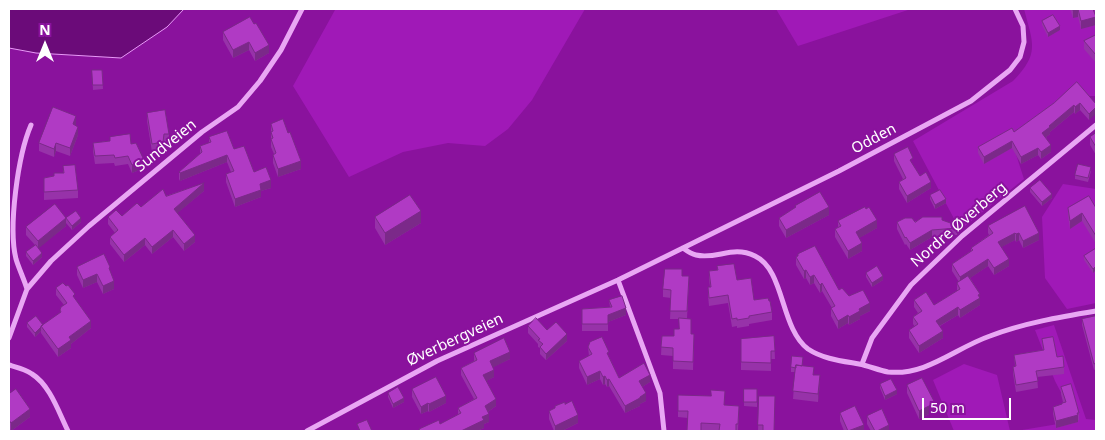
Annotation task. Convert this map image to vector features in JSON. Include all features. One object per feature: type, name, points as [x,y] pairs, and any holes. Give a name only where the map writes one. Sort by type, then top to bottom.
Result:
[{"type":"street","name":"Sundveien","points":[[9,338],[27,289],[51,261],[89,226],[202,132],[238,107],[260,82],[281,50],[302,9]]},
{"type":"street","name":"Odden","points":[[683,248],[839,171],[971,100],[1010,70],[1020,57],[1024,42],[1023,26],[1015,9]]},
{"type":"street","points":[[27,289],[16,260],[13,238],[13,212],[24,140],[31,125]]},
{"type":"street","name":"Nordre Øverberg","points":[[862,364],[872,338],[910,285],[962,236],[1096,125]]},
{"type":"street","points":[[683,248],[694,255],[707,256],[730,251],[745,252],[756,256],[764,263],[772,275],[794,334],[803,344],[823,356],[890,372],[925,368],[972,343],[1010,329],[1096,311]]},
{"type":"street","name":"Øverbergveien","points":[[307,431],[437,361],[618,280],[683,248]]},
{"type":"street","points":[[618,280],[660,393],[664,431]]},
{"type":"street","points":[[9,365],[31,373],[38,379],[49,393],[68,431]]},
{"type":"shaded area","points":[[9,9],[184,9],[167,27],[121,58],[36,53],[9,48]]},
{"type":"shaded area","points":[[337,9],[585,9],[532,100],[508,129],[485,146],[448,143],[403,152],[349,177],[293,86]]},
{"type":"shaded area","points":[[776,9],[911,9],[798,46]]},
{"type":"shaded area","points":[[1024,9],[1096,9],[1096,96],[1089,96],[1078,86],[1010,136],[1024,179],[960,230],[913,141],[1013,81],[1022,71],[1031,55],[1032,48],[1032,40]]},
{"type":"shaded area","points":[[1063,184],[1096,189],[1096,303],[1067,309],[1045,278],[1042,217]]},
{"type":"shaded area","points":[[1054,325],[1086,419],[1096,420],[1096,431],[1016,431],[1076,421],[1055,381],[1035,330]]},
{"type":"shaded area","points":[[964,364],[997,375],[1010,431],[954,431],[933,380]]},
{"type":"building","points":[[1078,9],[1093,9],[1096,17],[1081,21]]},
{"type":"building","points":[[1053,15],[1060,26],[1048,33],[1042,21]]},
{"type":"building","points":[[250,17],[254,24],[256,23],[269,45],[255,53],[249,42],[233,50],[223,32]]},
{"type":"building","points":[[1096,35],[1096,55],[1084,41]]},
{"type":"building","points":[[92,70],[102,70],[103,85],[93,85]]},
{"type":"building","points":[[1077,82],[1096,104],[1096,107],[1089,114],[1080,103],[1075,107],[1074,105],[1049,126],[1042,133],[1051,145],[1041,152],[1038,148],[1021,157],[1012,141],[984,157],[978,147],[1012,128],[1014,132],[1054,103]]},
{"type":"building","points":[[53,107],[76,116],[73,124],[78,127],[70,148],[56,143],[54,149],[39,143]]},
{"type":"building","points":[[165,110],[169,134],[164,134],[163,142],[152,144],[147,113]]},
{"type":"building","points":[[283,119],[301,161],[278,169],[273,155],[276,153],[271,139],[273,138],[271,132],[273,131],[271,124]]},
{"type":"building","points":[[227,131],[234,149],[244,146],[254,172],[266,167],[271,180],[260,184],[261,190],[235,199],[226,174],[234,171],[227,155],[179,172],[202,152],[200,146],[211,142],[209,137]]},
{"type":"building","points":[[1096,133],[1096,147],[1090,137]]},
{"type":"building","points":[[130,134],[131,144],[136,143],[144,160],[132,165],[128,156],[115,158],[114,155],[95,156],[93,143],[110,141],[110,137]]},
{"type":"building","points":[[908,147],[913,158],[910,160],[920,176],[926,172],[931,182],[907,196],[899,182],[906,178],[894,154]]},
{"type":"building","points":[[1078,164],[1091,167],[1088,178],[1075,175]]},
{"type":"building","points":[[75,165],[78,190],[44,192],[44,178],[54,176],[54,173],[64,173],[63,166]]},
{"type":"building","points":[[1040,180],[1052,194],[1042,202],[1030,188]]},
{"type":"building","points":[[204,183],[174,209],[195,235],[184,244],[173,230],[152,247],[145,238],[124,255],[110,237],[118,230],[108,217],[116,210],[122,216],[137,203],[141,207],[163,189],[166,196]]},
{"type":"building","points":[[940,190],[946,199],[935,205],[930,195]]},
{"type":"building","points":[[820,192],[829,207],[786,230],[779,218],[795,206]]},
{"type":"building","points":[[410,195],[421,211],[385,233],[375,217]]},
{"type":"building","points":[[1089,196],[1096,208],[1096,236],[1082,213],[1070,221],[1068,208]]},
{"type":"building","points":[[55,204],[66,218],[38,241],[26,227]]},
{"type":"building","points":[[1025,206],[1039,233],[1023,241],[1019,233],[1015,233],[998,242],[1009,259],[994,268],[988,259],[960,277],[952,264],[993,233],[988,226]]},
{"type":"building","points":[[865,207],[866,209],[869,207],[877,220],[856,232],[862,243],[848,251],[835,229],[841,226],[838,221]]},
{"type":"building","points":[[76,211],[81,218],[72,226],[66,218]]},
{"type":"building","points":[[923,217],[942,217],[942,220],[959,226],[957,228],[932,230],[910,243],[905,238],[897,222],[905,218],[912,218],[915,222]]},
{"type":"building","points":[[36,245],[42,253],[33,261],[26,252]]},
{"type":"building","points":[[815,246],[839,290],[842,288],[849,296],[863,290],[870,303],[859,309],[860,311],[838,321],[831,308],[835,306],[822,283],[820,285],[814,275],[810,277],[806,270],[804,271],[796,257],[798,254]]},
{"type":"building","points":[[1095,249],[1096,266],[1093,269],[1084,256]]},
{"type":"building","points":[[104,254],[114,281],[103,286],[97,274],[83,280],[77,267]]},
{"type":"building","points":[[734,264],[737,280],[751,278],[754,300],[768,298],[772,312],[749,316],[749,318],[732,319],[728,295],[709,298],[708,287],[711,287],[709,271],[718,270],[717,266]]},
{"type":"building","points":[[877,266],[883,276],[872,283],[866,273]]},
{"type":"building","points":[[665,269],[682,269],[682,276],[689,276],[687,311],[670,311],[671,290],[663,289]]},
{"type":"building","points":[[968,276],[980,294],[978,295],[980,298],[960,310],[958,307],[936,321],[943,331],[919,346],[909,330],[918,324],[913,317],[922,311],[914,300],[926,292],[934,305],[960,289],[957,283]]},
{"type":"building","points":[[63,283],[66,286],[68,285],[75,294],[73,296],[91,321],[69,337],[71,340],[58,349],[41,326],[61,312],[61,307],[67,303],[56,288]]},
{"type":"building","points":[[622,296],[626,308],[608,315],[608,324],[582,324],[582,309],[612,307],[609,300]]},
{"type":"building","points":[[36,316],[43,325],[35,333],[27,323]]},
{"type":"building","points":[[1096,316],[1096,363],[1094,364],[1082,319]]},
{"type":"building","points":[[536,318],[547,330],[556,322],[567,334],[546,354],[540,347],[543,344],[538,340],[540,339],[528,326]]},
{"type":"building","points":[[679,318],[691,319],[691,334],[694,334],[693,362],[673,361],[673,348],[661,347],[662,336],[674,336],[674,329],[679,329]]},
{"type":"building","points":[[774,336],[775,351],[771,351],[771,363],[741,362],[741,339]]},
{"type":"building","points":[[602,337],[609,352],[607,353],[619,378],[644,363],[650,375],[639,381],[646,393],[625,406],[609,379],[607,380],[605,376],[603,377],[600,371],[587,377],[579,361],[592,354],[588,347],[590,342]]},
{"type":"building","points":[[1053,337],[1057,357],[1063,356],[1064,367],[1036,371],[1038,381],[1016,385],[1013,367],[1016,366],[1014,355],[1044,350],[1042,339]]},
{"type":"building","points":[[504,338],[510,352],[490,361],[494,370],[483,375],[496,399],[485,406],[489,414],[482,417],[484,420],[461,431],[420,431],[419,429],[439,420],[440,424],[461,413],[458,408],[477,398],[461,368],[477,360],[474,353]]},
{"type":"building","points":[[792,356],[803,357],[802,366],[796,365],[796,368],[791,367]]},
{"type":"building","points":[[796,365],[814,367],[813,375],[820,375],[818,394],[793,391]]},
{"type":"building","points":[[436,377],[446,396],[421,407],[412,389]]},
{"type":"building","points":[[922,378],[935,403],[919,411],[907,385]]},
{"type":"building","points":[[891,379],[897,390],[885,396],[880,384]]},
{"type":"building","points":[[1071,384],[1079,413],[1077,413],[1078,415],[1056,421],[1053,407],[1066,402],[1061,387]]},
{"type":"building","points":[[398,387],[404,398],[393,404],[388,393]]},
{"type":"building","points":[[16,389],[30,409],[11,423],[9,420],[9,394]]},
{"type":"building","points":[[744,389],[757,389],[757,402],[744,402]]},
{"type":"building","points":[[711,390],[725,391],[724,405],[739,406],[736,431],[719,431],[720,424],[701,423],[701,431],[687,431],[688,411],[678,411],[678,395],[711,396]]},
{"type":"building","points":[[759,396],[775,396],[774,431],[763,431],[763,425],[758,425]]},
{"type":"building","points":[[572,401],[578,415],[555,426],[549,411],[555,408],[555,406]]},
{"type":"building","points":[[855,406],[864,425],[848,431],[840,413]]},
{"type":"building","points":[[882,409],[889,425],[875,431],[867,416]]},
{"type":"building","points":[[367,420],[372,431],[360,431],[357,424]]}]
